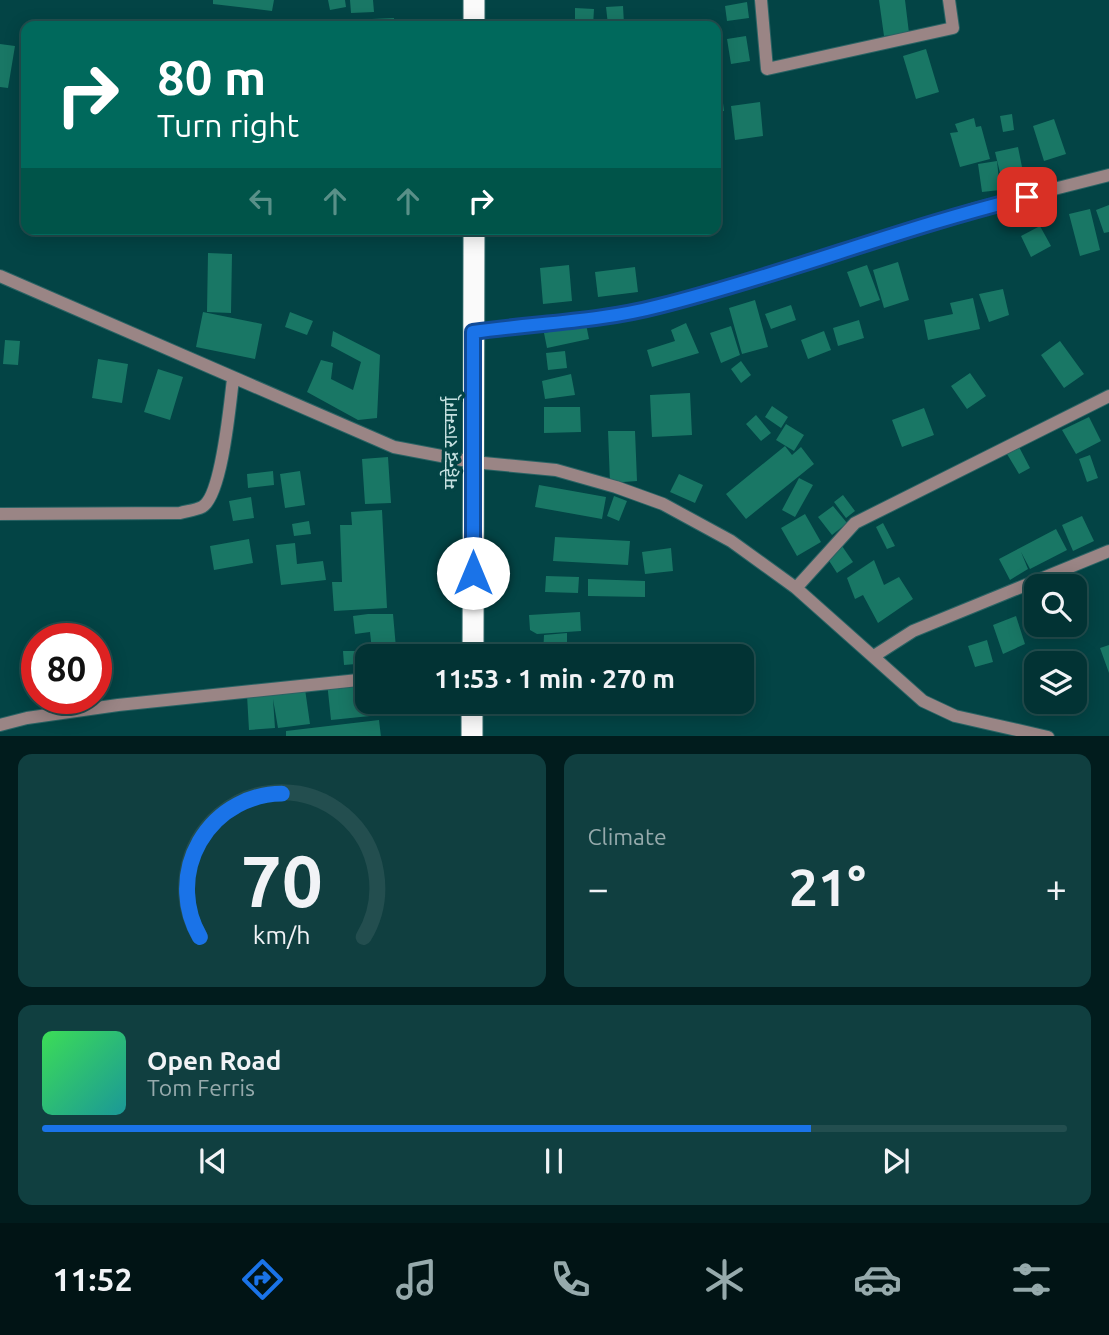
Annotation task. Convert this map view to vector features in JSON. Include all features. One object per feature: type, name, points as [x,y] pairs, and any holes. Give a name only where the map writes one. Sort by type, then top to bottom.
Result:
[{"type":"highway","points":[[474,0],[474,21]]},
{"type":"highway","name":"महेन्द्र राज्मार्ग्","points":[[472,644],[474,235]]},
{"type":"highway","points":[[472,714],[472,736]]},
{"type":"street","points":[[761,0],[767,69],[953,28],[949,0]]},
{"type":"street","points":[[473,332],[572,321],[656,307],[975,209],[1109,175]]},
{"type":"street","points":[[0,276],[394,447],[473,462],[556,470],[663,504],[731,541],[796,588],[923,701],[955,716],[1044,736]]},
{"type":"street","points":[[0,514],[180,513],[203,507],[212,494],[221,464],[233,379]]},
{"type":"street","points":[[796,588],[855,523],[1109,396]]},
{"type":"street","points":[[874,656],[913,631],[1109,551]]},
{"type":"street","points":[[0,725],[27,718],[118,705],[355,680]]},
{"type":"building","points":[[213,0],[274,0],[272,11],[213,4]]},
{"type":"building","points":[[328,0],[345,0],[346,7],[330,10]]},
{"type":"building","points":[[350,0],[373,0],[374,12],[351,13]]},
{"type":"building","points":[[879,0],[905,0],[909,33],[884,36]]},
{"type":"building","points":[[747,2],[749,18],[727,21],[725,6]]},
{"type":"building","points":[[623,6],[624,21],[608,21],[606,7]]},
{"type":"building","points":[[575,8],[594,9],[593,21],[575,21]]},
{"type":"building","points":[[394,18],[394,21],[371,21]]},
{"type":"building","points":[[746,36],[750,61],[731,64],[727,39]]},
{"type":"building","points":[[0,44],[15,46],[8,88],[0,87]]},
{"type":"building","points":[[926,49],[939,92],[916,99],[903,56]]},
{"type":"building","points":[[721,87],[724,111],[721,111]]},
{"type":"building","points":[[760,102],[763,136],[735,140],[731,106]]},
{"type":"building","points":[[1012,114],[1014,130],[1003,132],[1000,116]]},
{"type":"building","points":[[974,118],[976,127],[981,126],[990,159],[960,167],[950,133],[958,132],[955,124]]},
{"type":"building","points":[[1054,119],[1066,154],[1044,161],[1033,126]]},
{"type":"building","points":[[1018,147],[1024,177],[1002,181],[995,152]]},
{"type":"building","points":[[997,161],[1000,190],[982,192],[978,164]]},
{"type":"building","points":[[1109,205],[1109,232],[1104,233],[1096,210]]},
{"type":"building","points":[[1090,209],[1100,250],[1080,256],[1069,214]]},
{"type":"building","points":[[1040,226],[1051,246],[1031,257],[1021,236]]},
{"type":"building","points":[[208,253],[232,254],[231,313],[207,312]]},
{"type":"building","points":[[898,262],[909,300],[884,308],[873,270]]},
{"type":"building","points":[[569,265],[572,301],[543,304],[540,268]]},
{"type":"building","points":[[867,265],[880,300],[860,307],[847,272]]},
{"type":"building","points":[[635,267],[638,292],[598,297],[595,272]]},
{"type":"building","points":[[1003,289],[1009,315],[989,322],[979,294]]},
{"type":"building","points":[[973,298],[980,329],[928,340],[924,320],[953,314],[950,303]]},
{"type":"building","points":[[755,300],[768,347],[742,354],[729,308]]},
{"type":"building","points":[[791,305],[796,320],[771,329],[765,314]]},
{"type":"building","points":[[203,312],[262,324],[255,359],[196,347]]},
{"type":"building","points":[[290,312],[313,321],[307,335],[285,327]]},
{"type":"building","points":[[859,320],[864,338],[838,346],[833,328]]},
{"type":"building","points":[[686,323],[699,353],[652,367],[647,350],[675,341],[671,330]]},
{"type":"building","points":[[586,324],[589,339],[547,348],[544,333]]},
{"type":"building","points":[[731,326],[740,355],[721,363],[710,333]]},
{"type":"building","points":[[333,331],[380,355],[377,418],[358,420],[307,392],[321,360],[333,363],[331,379],[353,390],[361,362],[331,346]]},
{"type":"building","points":[[824,331],[831,350],[808,359],[801,340]]},
{"type":"building","points":[[5,340],[20,341],[18,365],[3,364]]},
{"type":"building","points":[[1060,341],[1084,374],[1064,388],[1041,355]]},
{"type":"building","points":[[565,351],[567,368],[548,370],[546,353]]},
{"type":"building","points":[[98,359],[128,364],[122,403],[92,398]]},
{"type":"building","points":[[741,361],[751,375],[741,383],[731,369]]},
{"type":"building","points":[[158,369],[183,377],[170,420],[144,412]]},
{"type":"building","points":[[970,373],[986,396],[967,409],[951,386]]},
{"type":"building","points":[[571,374],[575,395],[545,399],[542,381]]},
{"type":"building","points":[[690,393],[692,435],[652,437],[650,395]]},
{"type":"building","points":[[772,406],[788,417],[781,428],[765,417]]},
{"type":"building","points":[[544,407],[580,407],[581,432],[544,433]]},
{"type":"building","points":[[924,408],[934,435],[902,447],[892,420]]},
{"type":"building","points":[[756,415],[771,433],[761,441],[746,424]]},
{"type":"building","points":[[1089,417],[1101,441],[1076,454],[1062,430]]},
{"type":"building","points":[[786,424],[804,435],[794,451],[776,440]]},
{"type":"building","points":[[608,431],[635,431],[637,481],[610,483]]},
{"type":"building","points":[[785,446],[792,455],[801,447],[814,464],[746,519],[726,494]]},
{"type":"building","points":[[1019,447],[1030,468],[1019,474],[1007,454]]},
{"type":"building","points":[[1090,455],[1098,478],[1087,482],[1079,459]]},
{"type":"building","points":[[388,457],[391,503],[365,504],[362,459]]},
{"type":"building","points":[[273,471],[274,485],[248,488],[247,474]]},
{"type":"building","points":[[300,471],[305,505],[285,508],[280,474]]},
{"type":"building","points":[[679,474],[703,485],[695,503],[670,492]]},
{"type":"building","points":[[799,478],[813,485],[795,517],[782,510]]},
{"type":"building","points":[[539,485],[606,497],[602,519],[535,507]]},
{"type":"building","points":[[843,495],[855,511],[846,518],[834,502]]},
{"type":"building","points":[[614,496],[627,501],[619,521],[607,516]]},
{"type":"building","points":[[251,497],[254,518],[233,521],[229,501]]},
{"type":"building","points":[[833,506],[847,523],[832,535],[818,517]]},
{"type":"building","points":[[382,510],[387,608],[334,611],[332,582],[342,582],[340,525],[352,525],[351,512]]},
{"type":"building","points":[[805,514],[821,542],[797,556],[781,528]]},
{"type":"building","points":[[1082,516],[1094,541],[1073,551],[1062,525]]},
{"type":"building","points":[[309,521],[311,534],[294,536],[292,524]]},
{"type":"building","points":[[883,523],[895,546],[887,549],[876,527]]},
{"type":"building","points":[[1056,529],[1067,550],[1030,569],[1021,552],[1028,569],[1010,580],[999,559]]},
{"type":"building","points":[[555,537],[630,541],[628,565],[553,561]]},
{"type":"building","points":[[249,539],[253,563],[214,570],[210,546]]},
{"type":"building","points":[[295,543],[297,564],[323,561],[326,580],[281,585],[276,545]]},
{"type":"building","points":[[842,546],[853,562],[837,573],[826,556]]},
{"type":"building","points":[[671,548],[673,571],[645,574],[642,552]]},
{"type":"building","points":[[874,560],[884,585],[899,577],[913,599],[878,623],[863,595],[855,599],[847,578]]},
{"type":"building","points":[[546,576],[579,577],[578,593],[545,592]]},
{"type":"building","points":[[588,579],[645,581],[645,597],[588,596]]},
{"type":"building","points":[[580,612],[581,631],[537,634],[530,630],[529,615]]},
{"type":"building","points":[[393,614],[396,644],[371,644],[370,632],[355,634],[353,616]]},
{"type":"building","points":[[1016,616],[1025,644],[1003,654],[993,625]]},
{"type":"building","points":[[567,633],[567,644],[544,644],[544,635]]},
{"type":"building","points":[[987,640],[993,662],[975,667],[968,646]]},
{"type":"building","points":[[1109,645],[1109,673],[1100,648]]},
{"type":"building","points":[[343,651],[355,651],[355,664],[344,665]]},
{"type":"building","points":[[355,681],[355,714],[380,715],[331,720],[327,682]]},
{"type":"building","points":[[305,689],[310,724],[278,728],[273,699],[275,728],[249,730],[247,695]]},
{"type":"building","points":[[379,720],[381,736],[286,736],[286,731]]},
{"type":"route","points":[[473,573],[473,332],[572,321],[656,307],[975,209],[1027,197]]}]
